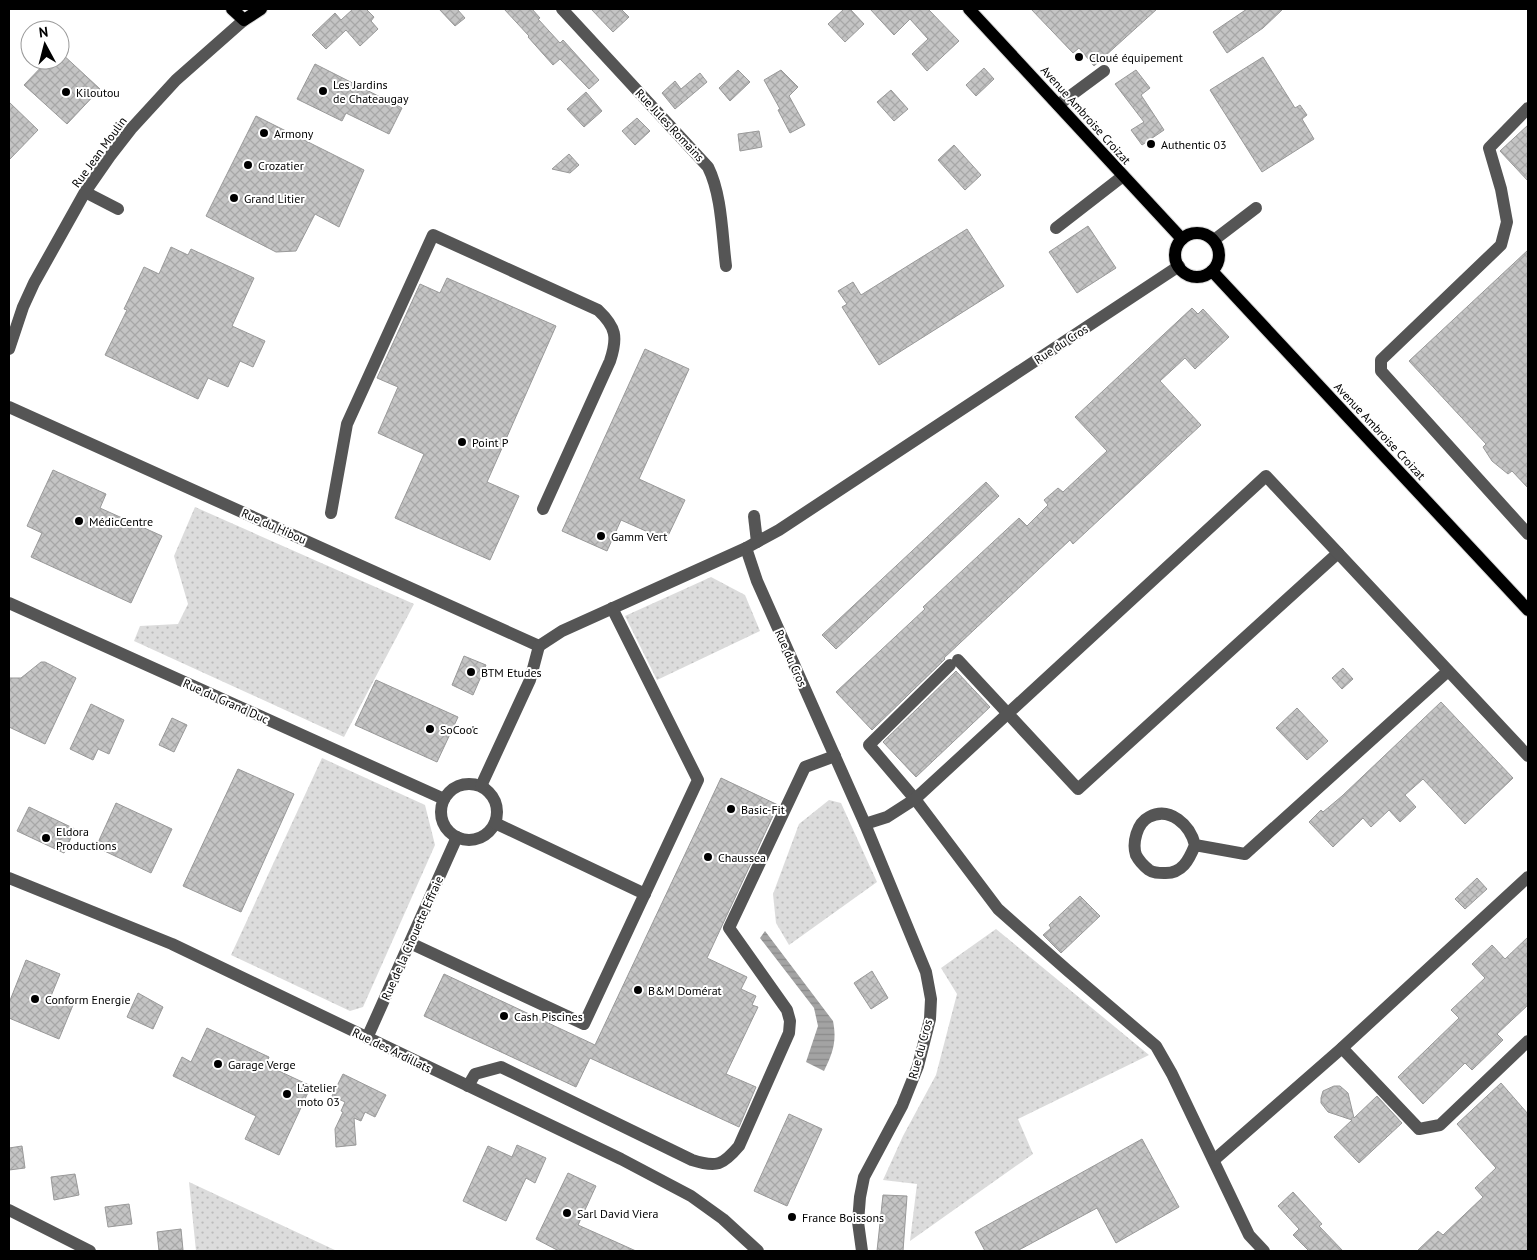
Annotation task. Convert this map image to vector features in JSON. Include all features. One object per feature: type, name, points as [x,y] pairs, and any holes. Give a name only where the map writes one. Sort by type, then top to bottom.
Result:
[{"type":"main road","points":[[232,9],[244,20]]},
{"type":"main road","name":"Rue Jean Moulin","points":[[244,20],[261,9]]},
{"type":"main road","name":"Avenue Ambroise Croizat","points":[[969,9],[1123,176],[1166,219],[1182,239]]},
{"type":"main road","points":[[1195,233],[1202,233],[1214,240],[1218,246],[1219,259],[1212,271],[1207,274],[1194,276],[1178,266],[1176,252],[1182,239],[1195,233]]},
{"type":"main road","name":"Avenue Ambroise Croizat","points":[[1212,271],[1528,610]]},
{"type":"street","name":"Rue Jules Romains","points":[[562,9],[708,167],[713,177],[717,194],[726,266]]},
{"type":"street","name":"Rue Jean Moulin","points":[[9,349],[23,306],[34,283],[85,192],[131,128],[176,80],[244,20]]},
{"type":"street","points":[[1058,105],[1104,72]]},
{"type":"street","points":[[1528,108],[1489,148],[1501,189],[1507,222],[1501,245],[1380,360],[1381,371],[1528,534]]},
{"type":"street","points":[[1056,228],[1123,176]]},
{"type":"street","points":[[85,192],[118,209]]},
{"type":"street","points":[[1214,240],[1256,208]]},
{"type":"street","points":[[330,513],[347,424],[433,235],[598,310],[610,321],[614,330],[615,348],[610,361],[543,509]]},
{"type":"street","name":"Rue du Cros","points":[[862,1251],[858,1222],[864,1177],[902,1106],[918,1066],[930,1019],[931,998],[926,972],[865,824],[757,581],[746,548],[787,525],[1178,266]]},
{"type":"street","name":"Rue du Hibou","points":[[9,407],[539,646]]},
{"type":"street","points":[[865,824],[888,817],[915,799],[1266,476],[1528,756]]},
{"type":"street","points":[[754,516],[757,542]]},
{"type":"street","points":[[481,786],[530,680],[539,646],[562,632],[612,608],[746,548]]},
{"type":"street","points":[[1264,1251],[1249,1235],[1172,1074],[1156,1046],[998,908],[915,799],[869,744],[954,662],[1007,713],[1078,789],[1338,553]]},
{"type":"street","name":"Rue du Grand Duc","points":[[9,603],[444,800]]},
{"type":"street","points":[[410,943],[584,1024],[698,780],[612,608]]},
{"type":"street","points":[[1195,845],[1245,854],[1448,670]]},
{"type":"street","points":[[468,1086],[476,1074],[501,1067],[692,1160],[707,1165],[719,1164],[728,1159],[740,1146],[789,1033],[790,1021],[787,1010],[778,995],[729,928],[805,767],[835,756]]},
{"type":"street","points":[[464,784],[481,786],[494,798],[497,806],[495,823],[483,836],[466,840],[457,837],[450,832],[442,817],[444,800],[449,792],[456,787],[464,784]]},
{"type":"street","points":[[1160,814],[1171,816],[1184,823],[1192,834],[1195,845],[1191,857],[1184,866],[1175,872],[1165,874],[1153,872],[1144,866],[1136,855],[1135,840],[1139,826],[1148,818],[1160,814]]},
{"type":"street","points":[[495,823],[645,894]]},
{"type":"street","name":"Rue de la Chouette Effraie","points":[[367,1038],[457,837]]},
{"type":"street","points":[[1214,1160],[1342,1048],[1528,877]]},
{"type":"street","name":"Rue des Ardillats","points":[[9,878],[172,944],[621,1158],[691,1196],[723,1219],[758,1251]]},
{"type":"street","points":[[1342,1048],[1419,1129],[1440,1125],[1528,1041]]},
{"type":"street","points":[[9,1210],[90,1251]]},
{"type":"shaded area","points":[[195,507],[414,604],[344,737],[134,641],[140,626],[178,624],[188,604],[174,556]]},
{"type":"shaded area","points":[[711,577],[745,595],[760,631],[657,680],[625,616]]},
{"type":"shaded area","points":[[322,758],[425,805],[435,845],[363,1007],[350,1011],[231,955]]},
{"type":"shaded area","points":[[829,800],[841,803],[877,882],[789,945],[776,923],[773,894],[799,824]]},
{"type":"shaded area","points":[[996,929],[1149,1055],[1018,1119],[1033,1154],[910,1241],[917,1184],[883,1180],[903,1136],[936,1075],[957,994],[941,968]]},
{"type":"shaded area","points":[[765,931],[833,1021],[835,1035],[833,1047],[824,1071],[806,1062],[818,1026],[814,1008],[760,938]]},
{"type":"shaded area","points":[[189,1182],[337,1251],[196,1251]]},
{"type":"building","points":[[353,9],[366,9],[374,17],[371,21],[378,29],[360,46],[346,30],[326,49],[312,35],[335,13],[341,20]]},
{"type":"building","points":[[439,9],[457,9],[465,18],[455,26]]},
{"type":"building","points":[[504,9],[532,9],[540,18],[538,19],[560,43],[563,40],[599,80],[589,89],[560,59],[553,65]]},
{"type":"building","points":[[591,9],[621,9],[629,17],[613,32]]},
{"type":"building","points":[[844,9],[850,9],[864,24],[845,42],[828,24]]},
{"type":"building","points":[[870,9],[928,9],[959,41],[927,71],[912,54],[928,39],[910,19],[894,35]]},
{"type":"building","points":[[1031,9],[1157,9],[1094,66],[1079,48],[1073,53]]},
{"type":"building","points":[[1247,9],[1283,9],[1263,28],[1227,53],[1213,32]]},
{"type":"building","points":[[1263,57],[1295,108],[1300,105],[1307,115],[1302,119],[1314,139],[1262,172],[1210,90]]},
{"type":"building","points":[[70,61],[100,89],[67,124],[24,85],[38,70],[70,70]]},
{"type":"building","points":[[315,64],[402,108],[389,134],[346,113],[342,121],[297,99]]},
{"type":"building","points":[[984,68],[994,79],[976,96],[966,85]]},
{"type":"building","points":[[738,70],[750,82],[730,101],[719,88]]},
{"type":"building","points":[[781,70],[798,87],[789,96],[805,125],[790,133],[778,110],[780,109],[764,80]]},
{"type":"building","points":[[1136,70],[1150,88],[1141,95],[1164,130],[1142,145],[1131,130],[1144,122],[1115,84]]},
{"type":"building","points":[[700,73],[707,82],[675,109],[662,93],[675,81],[681,89]]},
{"type":"building","points":[[891,90],[908,109],[894,121],[877,102]]},
{"type":"building","points":[[586,92],[602,111],[584,127],[567,109]]},
{"type":"building","points":[[9,102],[38,130],[9,160]]},
{"type":"building","points":[[256,116],[364,170],[339,227],[315,214],[296,251],[276,252],[206,216]]},
{"type":"building","points":[[637,118],[650,131],[635,145],[622,131]]},
{"type":"building","points":[[1528,125],[1528,181],[1500,151]]},
{"type":"building","points":[[759,131],[762,147],[740,151],[738,134]]},
{"type":"building","points":[[954,145],[981,175],[965,190],[938,160]]},
{"type":"building","points":[[569,154],[579,165],[570,173],[552,169]]},
{"type":"building","points":[[1088,226],[1116,268],[1077,293],[1049,252]]},
{"type":"building","points":[[967,229],[1004,286],[879,365],[842,307],[847,304],[838,291],[853,282],[861,295]]},
{"type":"building","points":[[171,247],[188,255],[191,249],[254,278],[232,326],[265,341],[253,367],[240,361],[228,387],[208,378],[198,399],[105,355],[127,310],[124,309],[144,267],[159,274]]},
{"type":"building","points":[[1528,250],[1528,488],[1512,471],[1508,474],[1492,461],[1483,447],[1486,444],[1409,361]]},
{"type":"building","points":[[447,278],[556,326],[487,482],[519,496],[490,560],[395,518],[424,454],[378,433],[398,387],[377,378],[420,284],[440,293]]},
{"type":"building","points":[[1192,308],[1198,314],[1203,309],[1229,337],[1195,369],[1185,358],[1160,381],[1201,425],[1073,544],[1070,540],[944,658],[872,730],[836,692],[925,609],[923,607],[1019,518],[1027,526],[1048,505],[1044,500],[1058,488],[1063,492],[1107,451],[1075,417]]},
{"type":"building","points":[[645,349],[689,369],[639,479],[685,500],[666,540],[621,520],[607,551],[562,531]]},
{"type":"building","points":[[53,470],[106,494],[100,508],[162,536],[131,603],[31,557],[42,533],[27,526]]},
{"type":"building","points":[[986,482],[999,496],[836,649],[822,635]]},
{"type":"building","points":[[464,656],[486,665],[473,695],[452,685]]},
{"type":"building","points":[[41,662],[45,662],[76,678],[45,744],[9,727],[9,678],[21,678]]},
{"type":"building","points":[[1343,668],[1353,679],[1342,689],[1332,678]]},
{"type":"building","points":[[956,671],[990,707],[916,777],[883,742]]},
{"type":"building","points":[[376,680],[458,717],[437,762],[355,725]]},
{"type":"building","points":[[1441,702],[1513,778],[1465,824],[1423,779],[1405,795],[1416,807],[1400,822],[1389,810],[1371,827],[1363,818],[1333,847],[1309,822],[1321,810],[1323,812],[1342,796]]},
{"type":"building","points":[[91,704],[124,720],[109,754],[98,749],[93,760],[70,749]]},
{"type":"building","points":[[1297,708],[1328,741],[1307,760],[1276,728]]},
{"type":"building","points":[[172,718],[187,725],[174,752],[159,745]]},
{"type":"building","points":[[238,769],[294,794],[241,912],[183,886]]},
{"type":"building","points":[[721,778],[778,805],[707,958],[747,977],[741,989],[756,996],[752,1005],[758,1007],[726,1074],[756,1087],[739,1127],[590,1058],[576,1087],[424,1016],[444,974],[595,1045]]},
{"type":"building","points":[[116,803],[172,829],[151,873],[96,847]]},
{"type":"building","points":[[29,807],[75,829],[64,853],[17,831]]},
{"type":"building","points":[[1477,878],[1487,889],[1465,909],[1455,899]]},
{"type":"building","points":[[1080,896],[1100,916],[1061,953],[1043,935],[1051,928],[1049,925]]},
{"type":"building","points":[[1528,937],[1528,1005],[1497,1034],[1503,1040],[1472,1070],[1465,1063],[1423,1104],[1398,1077],[1459,1018],[1451,1010],[1485,978],[1472,964],[1492,945],[1505,959]]},
{"type":"building","name":"Conform Energie","points":[[26,960],[60,974],[51,996],[73,1005],[59,1039],[9,1018],[9,1003]]},
{"type":"building","points":[[872,971],[888,998],[871,1009],[854,983]]},
{"type":"building","points":[[138,993],[163,1007],[153,1029],[127,1017]]},
{"type":"building","points":[[207,1028],[269,1057],[266,1065],[311,1086],[279,1155],[245,1139],[256,1116],[173,1076],[182,1057],[191,1062]]},
{"type":"building","points":[[343,1074],[386,1095],[375,1117],[365,1112],[361,1121],[354,1118],[356,1145],[336,1147],[335,1129],[343,1112],[341,1111],[345,1102],[332,1096]]},
{"type":"building","points":[[1501,1083],[1528,1114],[1528,1251],[1417,1251],[1438,1231],[1443,1235],[1483,1197],[1475,1188],[1496,1168],[1457,1124]]},
{"type":"building","points":[[1334,1086],[1340,1086],[1348,1093],[1354,1118],[1377,1096],[1402,1123],[1359,1163],[1334,1137],[1352,1120],[1328,1112],[1321,1103],[1323,1091]]},
{"type":"building","points":[[789,1114],[822,1129],[787,1206],[754,1191]]},
{"type":"building","points":[[1142,1139],[1179,1207],[1116,1243],[1097,1208],[1017,1251],[985,1251],[975,1232]]},
{"type":"building","points":[[517,1145],[546,1158],[535,1183],[526,1178],[506,1221],[463,1201],[488,1146],[512,1157]]},
{"type":"building","points":[[22,1146],[25,1168],[9,1170],[9,1148]]},
{"type":"building","points":[[568,1173],[596,1186],[578,1225],[636,1251],[559,1251],[536,1239]]},
{"type":"building","points":[[75,1174],[79,1195],[54,1200],[51,1177]]},
{"type":"building","points":[[1293,1192],[1322,1224],[1319,1226],[1343,1251],[1309,1251],[1293,1235],[1299,1229],[1278,1206]]},
{"type":"building","points":[[883,1195],[907,1196],[903,1251],[877,1251]]},
{"type":"building","points":[[129,1204],[132,1224],[108,1227],[105,1207]]},
{"type":"building","points":[[181,1229],[183,1250],[159,1251],[157,1232]]},
{"type":"place","name":"Cloué équipement","points":[[1079,57]]},
{"type":"place","name":"Les Jardins de Chateaugay","points":[[323,91]]},
{"type":"place","name":"Kiloutou","points":[[66,92]]},
{"type":"place","name":"Armony","points":[[264,133]]},
{"type":"place","name":"Authentic 03","points":[[1151,144]]},
{"type":"place","name":"Crozatier","points":[[248,165]]},
{"type":"place","name":"Grand Litier","points":[[234,198]]},
{"type":"place","name":"Point P","points":[[462,442]]},
{"type":"place","name":"MédicCentre","points":[[79,521]]},
{"type":"place","name":"Gamm Vert","points":[[601,536]]},
{"type":"place","name":"BTM Etudes","points":[[471,672]]},
{"type":"place","name":"SoCoo'c","points":[[430,729]]},
{"type":"place","name":"Basic-Fit","points":[[731,809]]},
{"type":"place","name":"Eldora Productions","points":[[46,838]]},
{"type":"place","name":"Chaussea","points":[[708,857]]},
{"type":"place","name":"B&M Domérat","points":[[638,990]]},
{"type":"place","name":"Conform Energie","points":[[35,999]]},
{"type":"place","name":"Cash Piscines","points":[[504,1016]]},
{"type":"place","name":"Garage Verge","points":[[218,1064]]},
{"type":"place","name":"L'atelier moto 03","points":[[287,1094]]},
{"type":"place","name":"Sarl David Viera","points":[[567,1213]]},
{"type":"place","name":"France Boissons","points":[[792,1217]]}]
